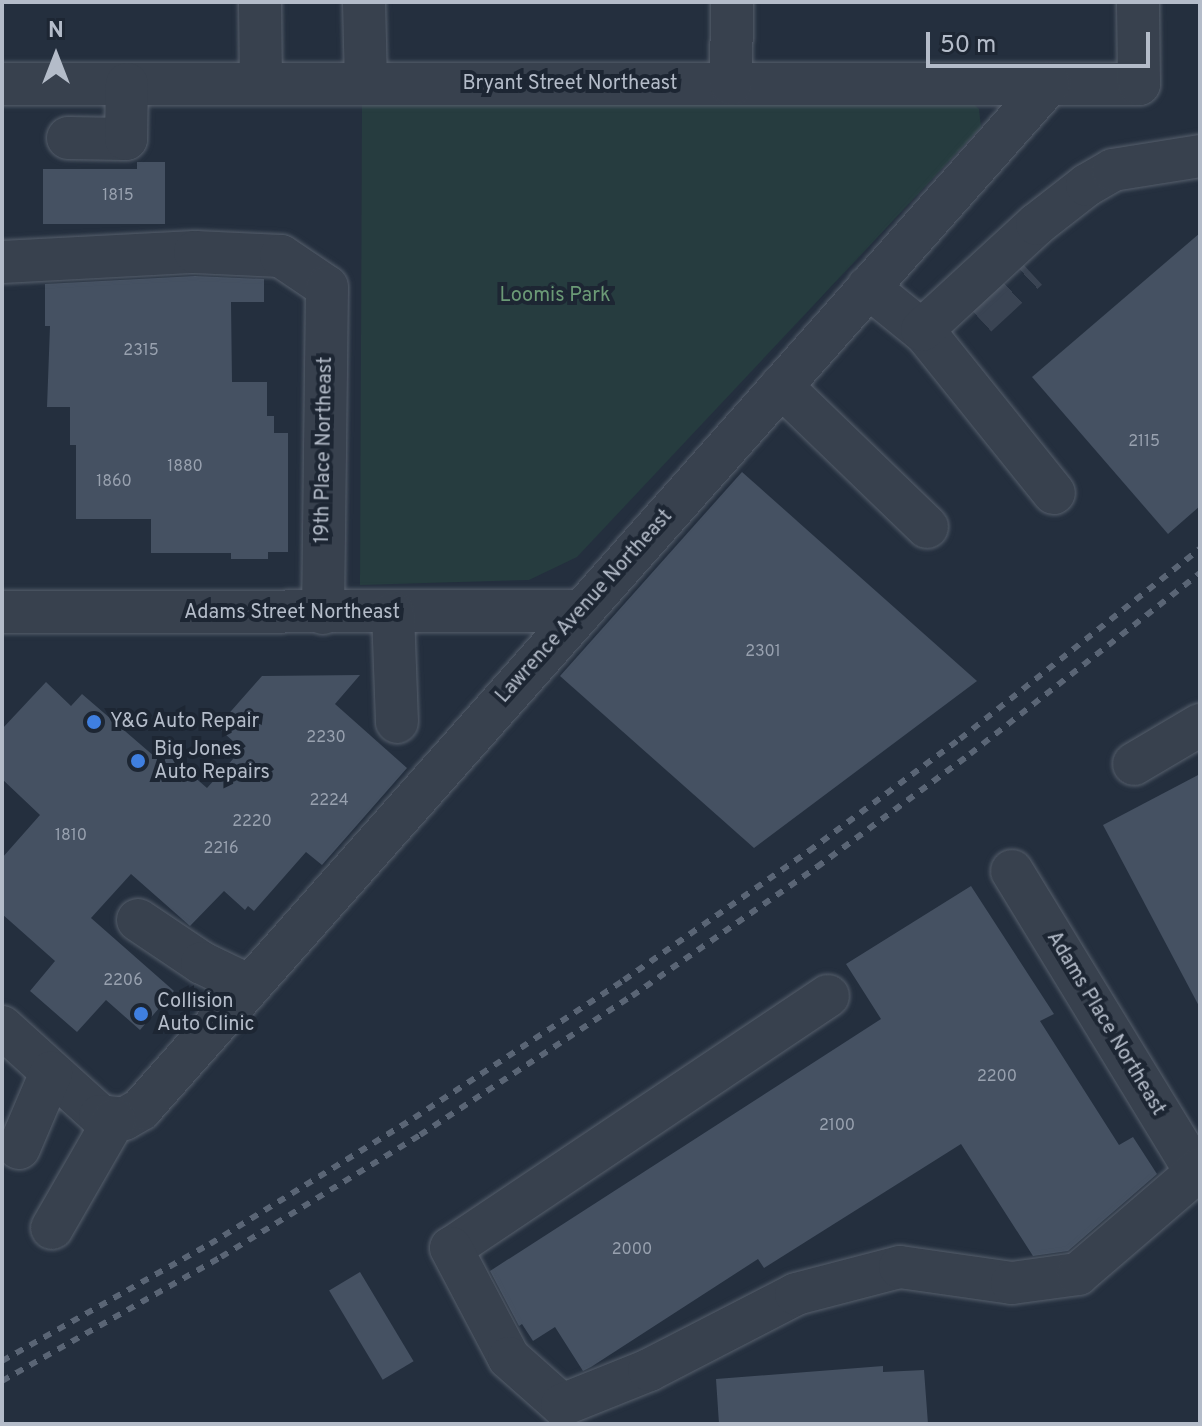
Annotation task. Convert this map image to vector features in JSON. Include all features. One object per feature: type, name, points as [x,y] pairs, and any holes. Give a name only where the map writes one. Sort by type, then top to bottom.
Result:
[{"type":"street","points":[[260,2],[261,84]]},
{"type":"street","points":[[364,2],[366,84]]},
{"type":"street","points":[[731,84],[732,2]]},
{"type":"street","name":"Bryant Street Northeast","points":[[2,84],[1139,84],[1138,2]]},
{"type":"street","points":[[68,138],[126,139],[127,84]]},
{"type":"street","name":"Lawrence Avenue Northeast","points":[[114,1120],[124,1119],[141,1109],[1049,84]]},
{"type":"street","points":[[946,320],[1037,224],[1087,185],[1113,170],[1200,156]]},
{"type":"street","points":[[1028,269],[1037,224]]},
{"type":"street","name":"19th Place Northeast","points":[[2,262],[195,252],[281,256],[327,287],[323,613]]},
{"type":"street","points":[[868,287],[946,320],[1054,493]]},
{"type":"street","points":[[781,386],[927,527]]},
{"type":"street","name":"Adams Street Northeast","points":[[2,612],[582,611]]},
{"type":"street","points":[[393,613],[397,722]]},
{"type":"street","points":[[1134,764],[1200,725]]},
{"type":"street","name":"Adams Place Northeast","points":[[1012,871],[1198,1171]]},
{"type":"street","points":[[138,920],[202,963],[250,986]]},
{"type":"street","points":[[828,996],[451,1248],[509,1358],[562,1405],[649,1370],[796,1294],[900,1267],[1012,1283],[1078,1274],[1198,1171]]},
{"type":"street","points":[[2,1027],[100,1116],[114,1120],[52,1228]]},
{"type":"street","points":[[19,1148],[51,1073]]},
{"type":"green space","name":"Loomis Park","points":[[362,101],[970,101],[979,109],[981,127],[577,557],[529,580],[360,585]]},
{"type":"building","points":[[137,162],[165,162],[165,224],[43,224],[43,169],[137,169]]},
{"type":"building","points":[[1200,233],[1200,506],[1168,534],[1032,377]]},
{"type":"building","points":[[195,276],[264,279],[264,302],[231,302],[232,382],[267,382],[267,416],[274,416],[274,433],[288,433],[288,552],[268,552],[268,559],[231,559],[231,553],[151,553],[151,519],[76,519],[76,445],[70,445],[70,407],[47,407],[50,326],[45,326],[45,284]]},
{"type":"building","points":[[742,472],[977,681],[754,848],[560,676]]},
{"type":"building","points":[[360,675],[335,704],[407,768],[322,865],[306,852],[254,911],[248,906],[245,910],[224,891],[190,926],[131,874],[91,918],[174,991],[140,1030],[106,1000],[77,1032],[30,991],[55,961],[2,914],[2,858],[40,815],[2,779],[2,729],[46,682],[71,706],[82,694],[162,763],[169,755],[207,788],[242,749],[217,727],[262,676]]},
{"type":"building","points":[[1200,774],[1200,1008],[1103,825]]},
{"type":"building","points":[[971,886],[1054,1014],[1040,1021],[1119,1145],[1133,1137],[1157,1174],[1068,1251],[1033,1256],[961,1144],[764,1268],[758,1259],[583,1371],[555,1327],[533,1341],[522,1324],[519,1326],[490,1271],[881,1019],[846,964]]},
{"type":"building","points":[[360,1272],[414,1361],[383,1380],[329,1291]]},
{"type":"building","points":[[883,1366],[883,1372],[924,1370],[928,1424],[719,1424],[716,1379]]},
{"type":"tunnel","points":[[977,316],[1028,269]]},
{"type":"railway","points":[[2,1361],[210,1244],[414,1118],[624,980],[809,851],[960,739],[1200,549]]},
{"type":"railway","points":[[2,1381],[221,1257],[420,1135],[632,996],[817,867],[970,754],[1200,573]]},
{"type":"place","name":"Y&G Auto Repair","points":[[94,722]]},
{"type":"place","name":"Big Jones Auto Repairs","points":[[138,761]]},
{"type":"place","name":"Collision Auto Clinic","points":[[141,1014]]}]
